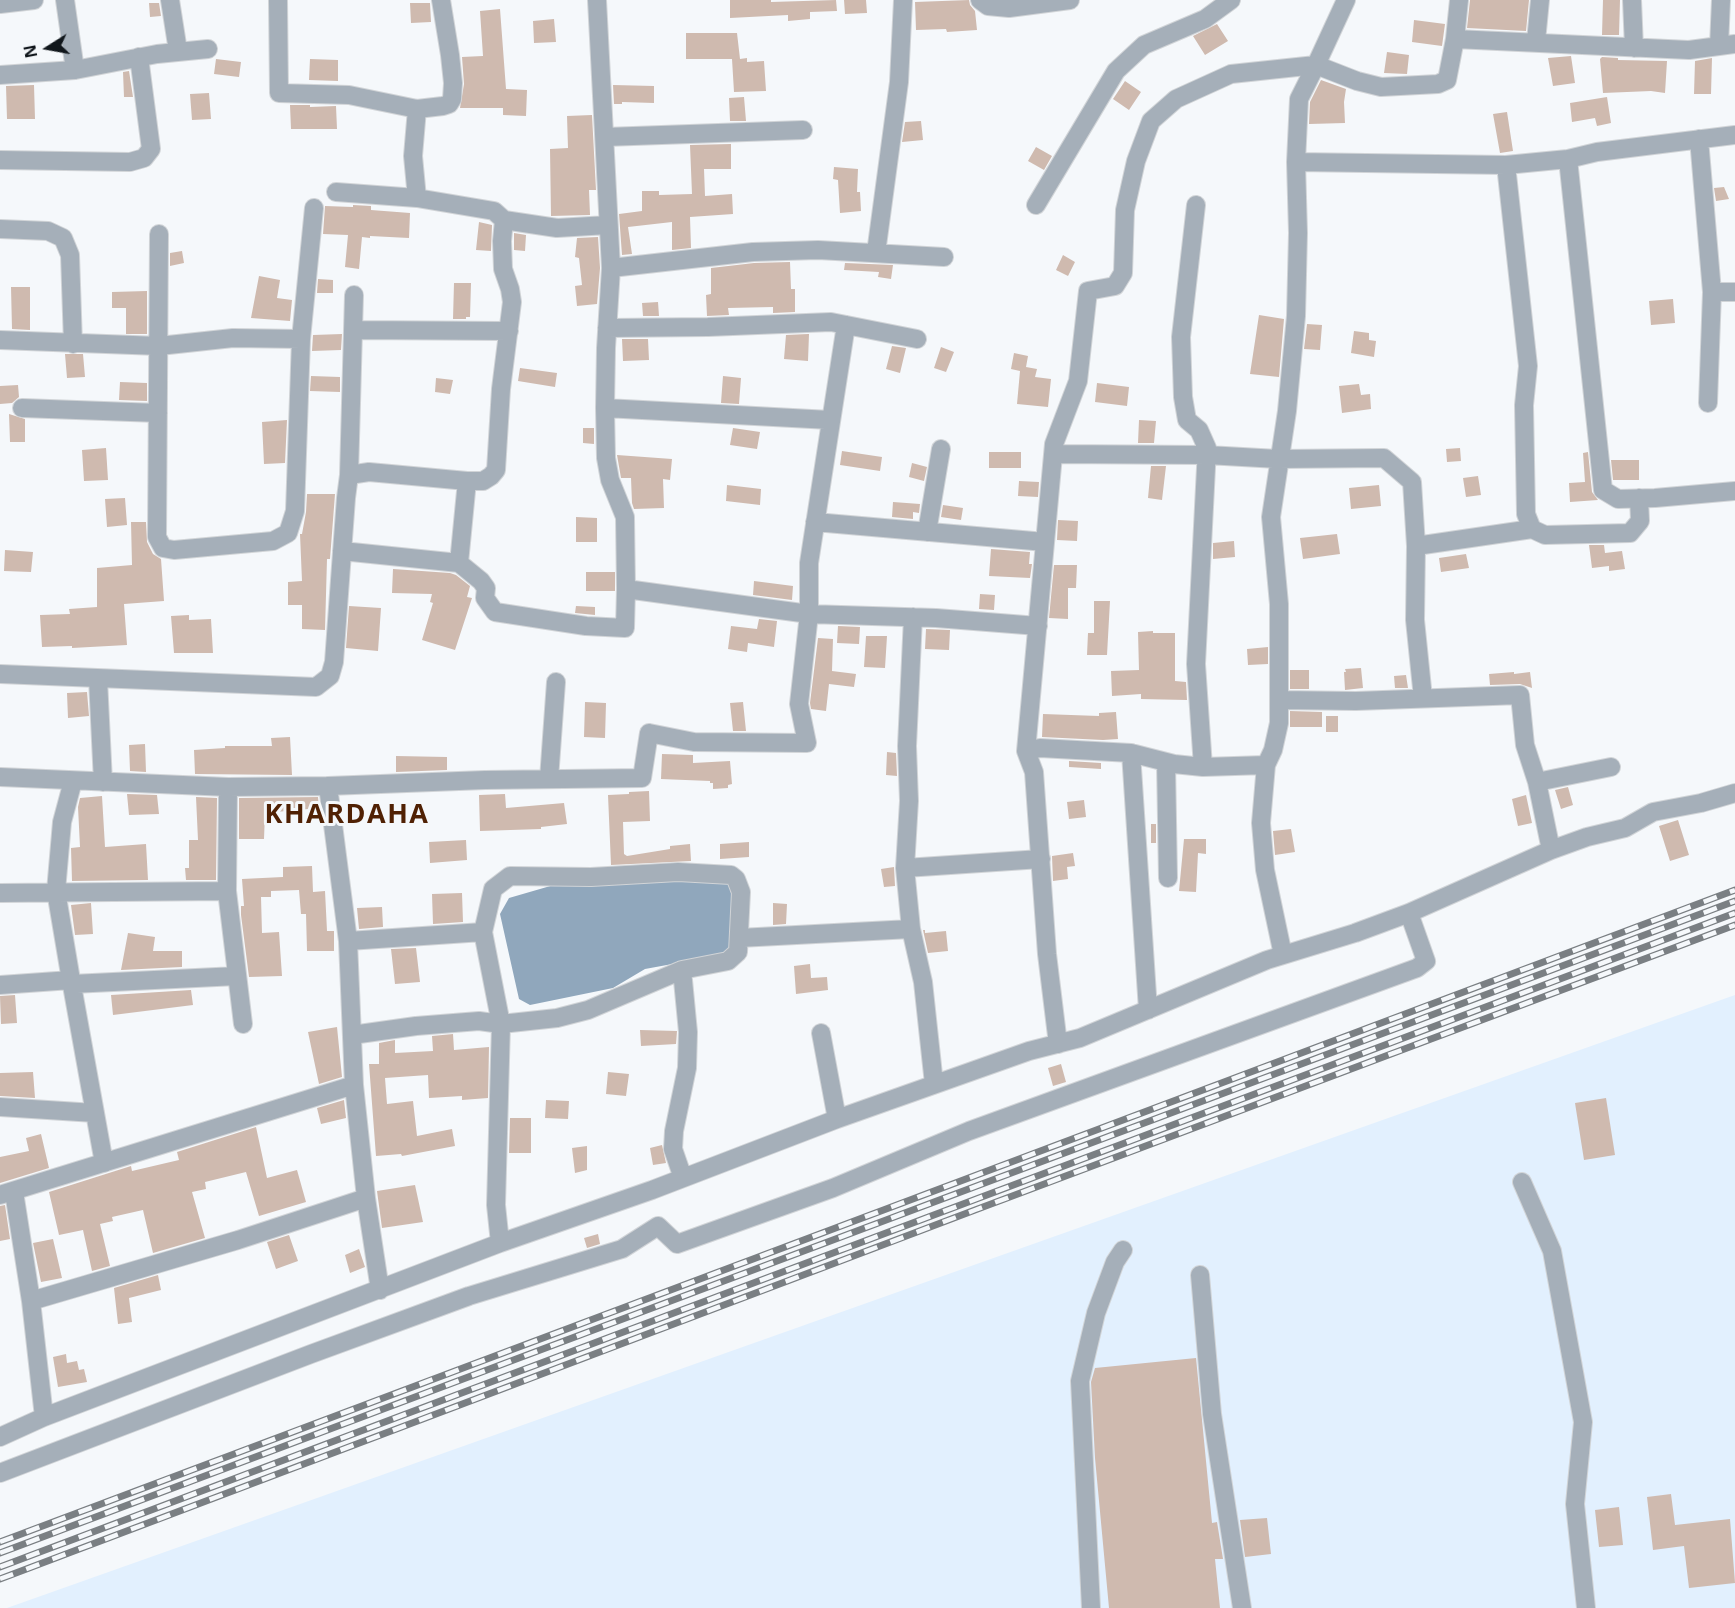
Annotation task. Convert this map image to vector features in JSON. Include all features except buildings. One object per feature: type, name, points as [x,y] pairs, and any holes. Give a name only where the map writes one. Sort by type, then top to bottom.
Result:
[{"type":"street","points":[[0,4],[34,0]]},
{"type":"street","points":[[64,0],[75,70]]},
{"type":"street","points":[[170,0],[178,51]]},
{"type":"street","points":[[278,0],[279,93],[349,95],[417,109],[443,106],[449,104],[452,99],[450,55],[441,0]]},
{"type":"street","points":[[342,551],[459,563],[481,581],[486,588],[485,598],[495,612],[563,623],[625,628],[625,517],[610,480],[606,458],[604,408],[611,268],[597,0]]},
{"type":"street","points":[[876,254],[899,82],[903,0]]},
{"type":"street","points":[[980,0],[988,6],[1009,8],[1070,0]]},
{"type":"street","points":[[1036,205],[1116,71],[1144,45],[1204,19],[1231,0]]},
{"type":"street","points":[[1283,955],[1265,870],[1261,823],[1266,765],[1273,750],[1279,723],[1279,604],[1271,517],[1287,411],[1296,316],[1298,233],[1296,162],[1299,99],[1346,0]]},
{"type":"street","points":[[1058,1044],[1047,954],[1034,772],[1026,751],[1054,444],[1078,381],[1088,291],[1116,286],[1123,273],[1125,210],[1136,161],[1151,122],[1176,99],[1231,74],[1316,65],[1357,81],[1381,87],[1438,84],[1447,80],[1455,39],[1459,0]]},
{"type":"street","points":[[1536,41],[1540,0]]},
{"type":"street","points":[[1632,0],[1634,48]]},
{"type":"street","points":[[1455,39],[1536,41],[1689,50],[1727,45],[1720,0]]},
{"type":"street","points":[[0,75],[75,70],[139,57],[208,49]]},
{"type":"street","points":[[0,160],[130,162],[144,158],[150,150],[139,57]]},
{"type":"street","points":[[417,109],[413,156],[417,198]]},
{"type":"street","points":[[605,137],[803,130]]},
{"type":"street","points":[[1296,162],[1506,165],[1568,159],[1597,152],[1735,135]]},
{"type":"street","points":[[1699,139],[1712,292],[1708,403]]},
{"type":"street","points":[[1568,159],[1603,489],[1618,499],[1735,491]]},
{"type":"street","points":[[1506,165],[1528,366],[1524,405],[1526,514],[1532,529]]},
{"type":"street","points":[[336,192],[417,198],[494,211],[504,220],[557,228],[608,225]]},
{"type":"street","points":[[1196,205],[1181,337],[1183,397],[1187,420],[1199,430],[1208,448],[1196,664],[1203,767]]},
{"type":"street","points":[[159,234],[157,537],[163,548],[174,550],[273,541],[288,533],[295,511],[302,362],[301,339],[314,208]]},
{"type":"street","points":[[349,475],[369,471],[483,481],[496,470],[501,389],[512,302],[503,269],[504,220]]},
{"type":"street","points":[[0,229],[48,231],[63,238],[70,255],[73,344]]},
{"type":"street","points":[[611,268],[753,252],[818,250],[944,257]]},
{"type":"street","points":[[1712,292],[1735,292]]},
{"type":"street","points":[[0,674],[316,687],[330,676],[334,662],[349,475],[354,295]]},
{"type":"street","points":[[607,328],[831,322],[916,339]]},
{"type":"street","points":[[0,777],[228,787],[642,777],[649,732],[694,742],[807,743],[800,704],[809,614],[809,562],[846,325]]},
{"type":"street","points":[[353,330],[509,331]]},
{"type":"street","points":[[0,340],[159,346],[233,338],[301,339]]},
{"type":"street","points":[[22,408],[158,413]]},
{"type":"street","points":[[604,408],[830,420]]},
{"type":"street","points":[[927,532],[941,449]]},
{"type":"street","points":[[1053,454],[1207,455],[1278,459],[1384,458],[1412,483],[1416,546],[1415,620],[1423,698]]},
{"type":"street","points":[[459,563],[467,481]]},
{"type":"street","points":[[1416,546],[1532,529],[1545,535],[1630,533],[1640,521],[1639,498]]},
{"type":"street","points":[[815,522],[1045,542]]},
{"type":"street","points":[[626,589],[809,614],[913,617],[1038,626]]},
{"type":"street","points":[[913,617],[907,746],[909,801],[905,868],[911,929],[923,982],[934,1084]]},
{"type":"street","points":[[98,679],[103,782]]},
{"type":"street","points":[[549,779],[556,682]]},
{"type":"street","points":[[1279,700],[1356,701],[1520,695],[1525,745],[1537,782],[1551,850]]},
{"type":"street","points":[[1026,751],[1040,748],[1131,753],[1166,762],[1203,767],[1266,765]]},
{"type":"street","points":[[1131,753],[1148,1010]]},
{"type":"street","points":[[1166,762],[1168,878]]},
{"type":"street","points":[[1537,782],[1611,767]]},
{"type":"street","points":[[73,781],[62,822],[56,891],[104,1163]]},
{"type":"street","points":[[328,786],[348,941],[354,1085],[366,1198],[380,1290]]},
{"type":"street","points":[[228,787],[227,891],[243,1024]]},
{"type":"street","points":[[0,1437],[44,1417],[500,1243],[683,1178],[934,1084],[1029,1051],[1080,1038],[1283,955],[1355,933],[1409,913],[1551,850],[1587,837],[1625,828],[1653,812],[1701,803],[1735,793]]},
{"type":"street","points":[[905,868],[1041,859]]},
{"type":"street","points":[[352,1035],[416,1026],[479,1021],[501,1024],[557,1018],[588,1010],[682,970],[720,963],[734,957],[738,952],[741,892],[736,879],[731,875],[678,872],[591,877],[510,876],[493,889],[483,932],[501,1024],[496,1205],[500,1243]]},
{"type":"street","points":[[0,893],[227,891]]},
{"type":"street","points":[[0,1473],[289,1362],[469,1296],[622,1249],[658,1226],[677,1244],[832,1188],[969,1131],[1417,969],[1426,961],[1409,913]]},
{"type":"street","points":[[739,938],[911,929]]},
{"type":"street","points":[[348,941],[483,932]]},
{"type":"street","points":[[682,970],[688,1032],[687,1068],[674,1131],[674,1149],[683,1178]]},
{"type":"street","points":[[0,985],[237,976]]},
{"type":"street","points":[[821,1033],[837,1119]]},
{"type":"street","points":[[44,1417],[31,1301],[7,1194],[354,1085]]},
{"type":"street","points":[[0,1107],[95,1113]]},
{"type":"street","points":[[1522,1182],[1552,1251],[1583,1422],[1575,1504],[1586,1608]]},
{"type":"street","points":[[31,1301],[238,1240],[366,1198]]},
{"type":"street","points":[[1091,1608],[1080,1381],[1096,1313],[1115,1262],[1123,1250]]},
{"type":"street","points":[[1200,1275],[1212,1414],[1242,1608]]},
{"type":"shaded area","points":[[683,877],[728,883],[739,919],[727,954],[645,969],[613,988],[530,1005],[519,999],[500,914],[509,898],[571,880]]},
{"type":"shaded area","points":[[1735,995],[1735,1608],[7,1608]]},
{"type":"railway","points":[[0,1542],[1735,890]]},
{"type":"railway","points":[[0,1553],[1735,901]]},
{"type":"railway","points":[[0,1567],[1735,913]]},
{"type":"railway","points":[[0,1579],[1735,925]]},
{"type":"district","name":"KHARDAHA","points":[[347,815]]}]
